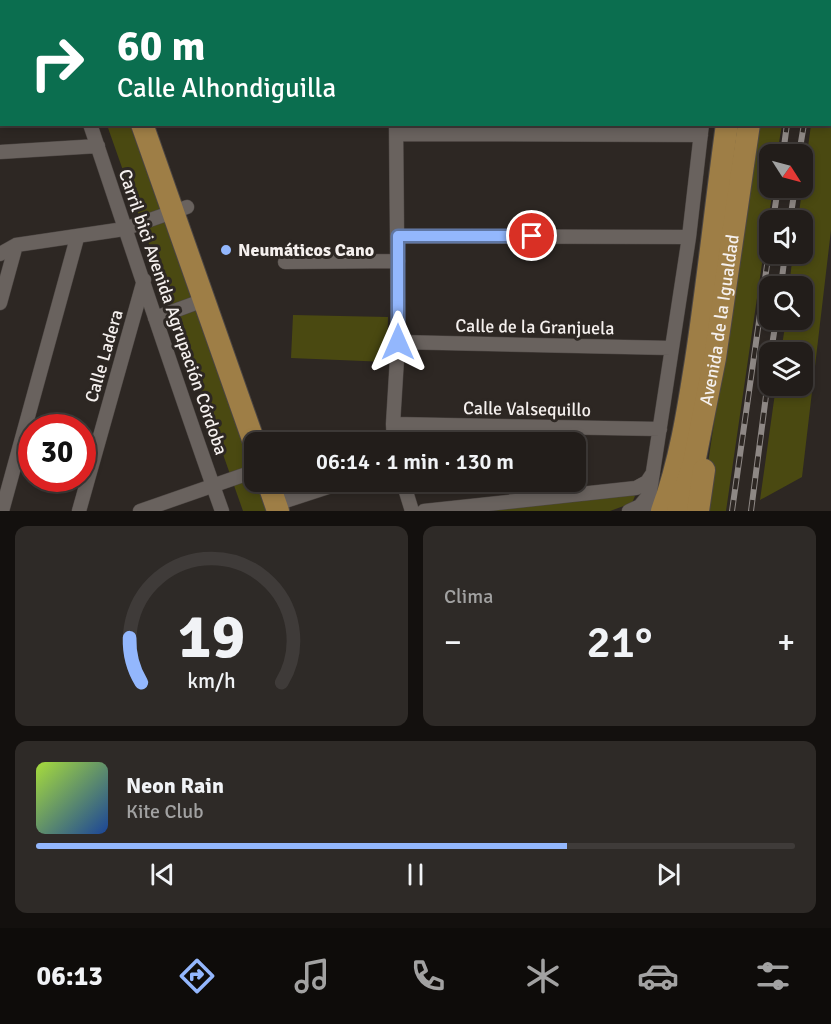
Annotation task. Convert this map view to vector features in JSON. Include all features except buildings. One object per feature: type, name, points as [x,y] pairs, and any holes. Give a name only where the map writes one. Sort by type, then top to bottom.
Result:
[{"type":"main road","points":[[143,126],[180,210],[266,432]]},
{"type":"main road","points":[[159,126],[204,300],[250,432]]},
{"type":"main road","name":"Avenida de la Igualdad","points":[[662,511],[686,423],[727,126]]},
{"type":"main road","name":"Avenida de la Igualdad","points":[[678,511],[694,463],[715,358],[749,126]]},
{"type":"main road","points":[[698,511],[714,403],[715,358]]},
{"type":"street","name":"Carril bici Avenida Agrupación Córdoba","points":[[91,126],[222,511]]},
{"type":"street","points":[[393,432],[398,342],[397,129],[701,130]]},
{"type":"street","name":"Avenida de la Igualdad","points":[[647,511],[689,237],[701,130]]},
{"type":"street","points":[[0,152],[98,146]]},
{"type":"street","name":"Avenida de la Igualdad","points":[[689,237],[718,189]]},
{"type":"street","points":[[0,254],[16,245],[77,238],[124,229],[180,210]]},
{"type":"street","points":[[398,236],[689,237]]},
{"type":"street","points":[[2,511],[77,238]]},
{"type":"street","points":[[0,303],[16,245]]},
{"type":"street","points":[[285,262],[398,261]]},
{"type":"street","name":"Calle Ladera","points":[[79,511],[144,280]]},
{"type":"street","points":[[155,318],[204,300]]},
{"type":"street","name":"Calle de la Granjuela","points":[[398,342],[671,348]]},
{"type":"street","name":"Calle Valsequillo","points":[[393,424],[660,429]]},
{"type":"street","points":[[424,511],[636,488],[647,482],[654,468]]},
{"type":"street","points":[[140,511],[244,475]]},
{"type":"street","points":[[629,511],[646,500],[651,488]]},
{"type":"street","points":[[284,501],[312,492]]},
{"type":"street","points":[[406,492],[412,511]]},
{"type":"shaded area","points":[[107,126],[130,126],[244,449],[244,492],[259,492],[266,511],[243,511]]},
{"type":"shaded area","points":[[758,126],[782,126],[779,144],[759,144],[759,198],[772,198],[770,210],[759,210],[759,264],[762,264],[726,511],[701,511]]},
{"type":"shaded area","points":[[811,126],[830,126],[831,230],[813,383],[813,342],[783,342],[784,330],[813,330],[813,276],[790,276],[792,264],[813,264],[813,210],[799,210],[801,198],[813,198],[813,144],[808,144]]},
{"type":"shaded area","points":[[293,315],[388,317],[387,362],[291,358]]},
{"type":"shaded area","points":[[775,396],[812,396],[802,477],[760,500]]},
{"type":"shaded area","points":[[633,494],[635,496],[632,503],[610,511],[468,511]]},
{"type":"railway","points":[[784,144],[787,126]]},
{"type":"railway","points":[[801,144],[804,126]]},
{"type":"railway","points":[[775,210],[776,198]]},
{"type":"railway","points":[[792,210],[793,198]]},
{"type":"railway","points":[[732,511],[767,264]]},
{"type":"railway","points":[[782,276],[784,264]]},
{"type":"railway","points":[[773,342],[774,330]]},
{"type":"railway","points":[[751,511],[766,396]]},
{"type":"place","name":"Neumáticos Cano","points":[[226,250]]},
{"type":"route","points":[[398,342],[398,236],[532,236]]}]
